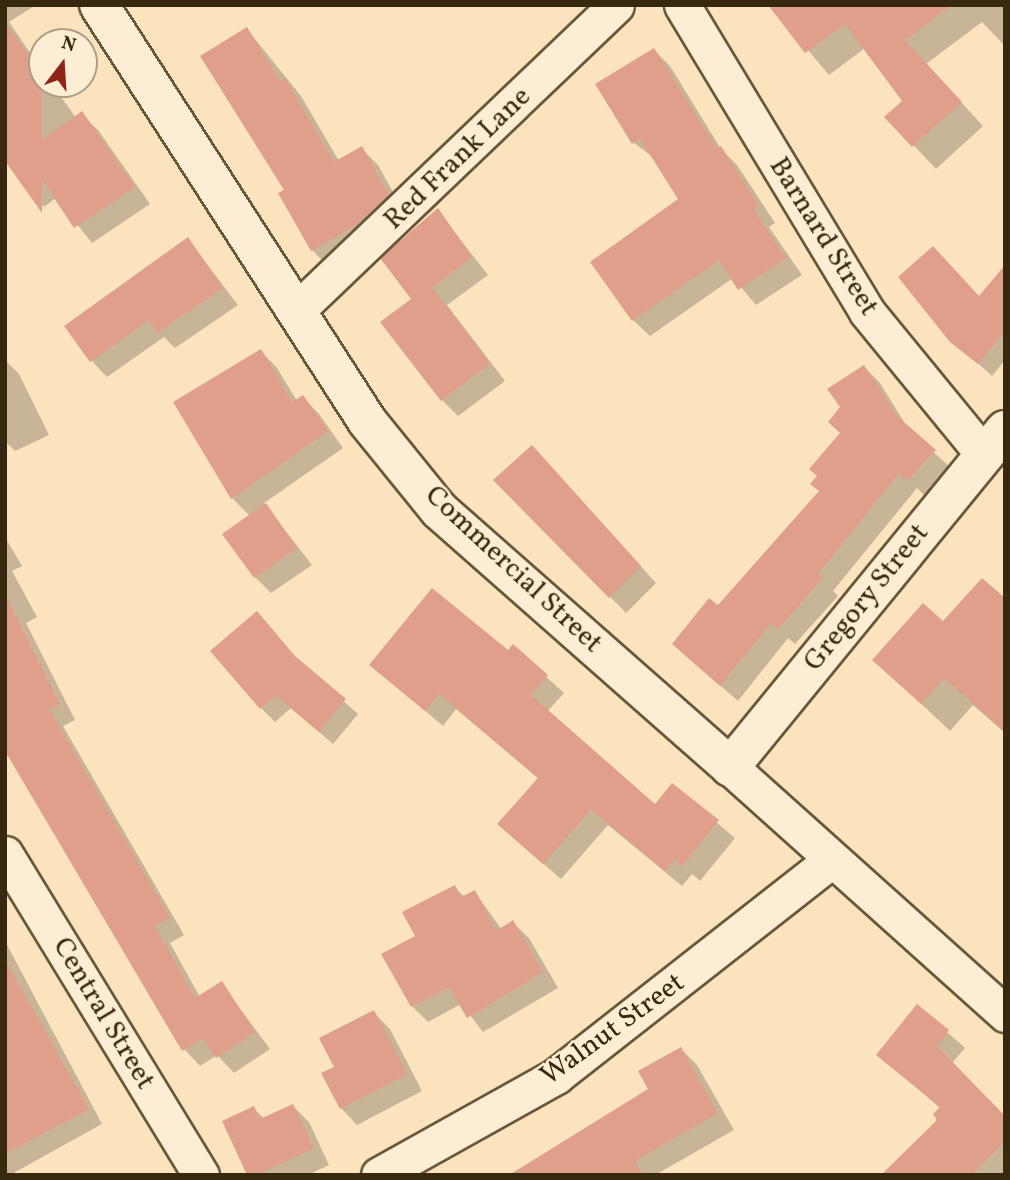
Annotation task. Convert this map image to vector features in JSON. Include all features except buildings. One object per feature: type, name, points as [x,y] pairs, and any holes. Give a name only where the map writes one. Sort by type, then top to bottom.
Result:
[{"type":"street","name":"Commercial Street","points":[[99,5],[367,421],[439,510],[730,767],[830,861],[1005,1014]]},
{"type":"street","name":"Red Frank Lane","points":[[297,310],[616,5]]},
{"type":"street","name":"Barnard Street","points":[[682,5],[867,312],[994,442]]},
{"type":"street","name":"Gregory Street","points":[[730,767],[994,442]]},
{"type":"street","name":"Central Street","points":[[5,854],[201,1175]]},
{"type":"street","name":"Walnut Street","points":[[379,1175],[556,1076],[830,861]]}]
